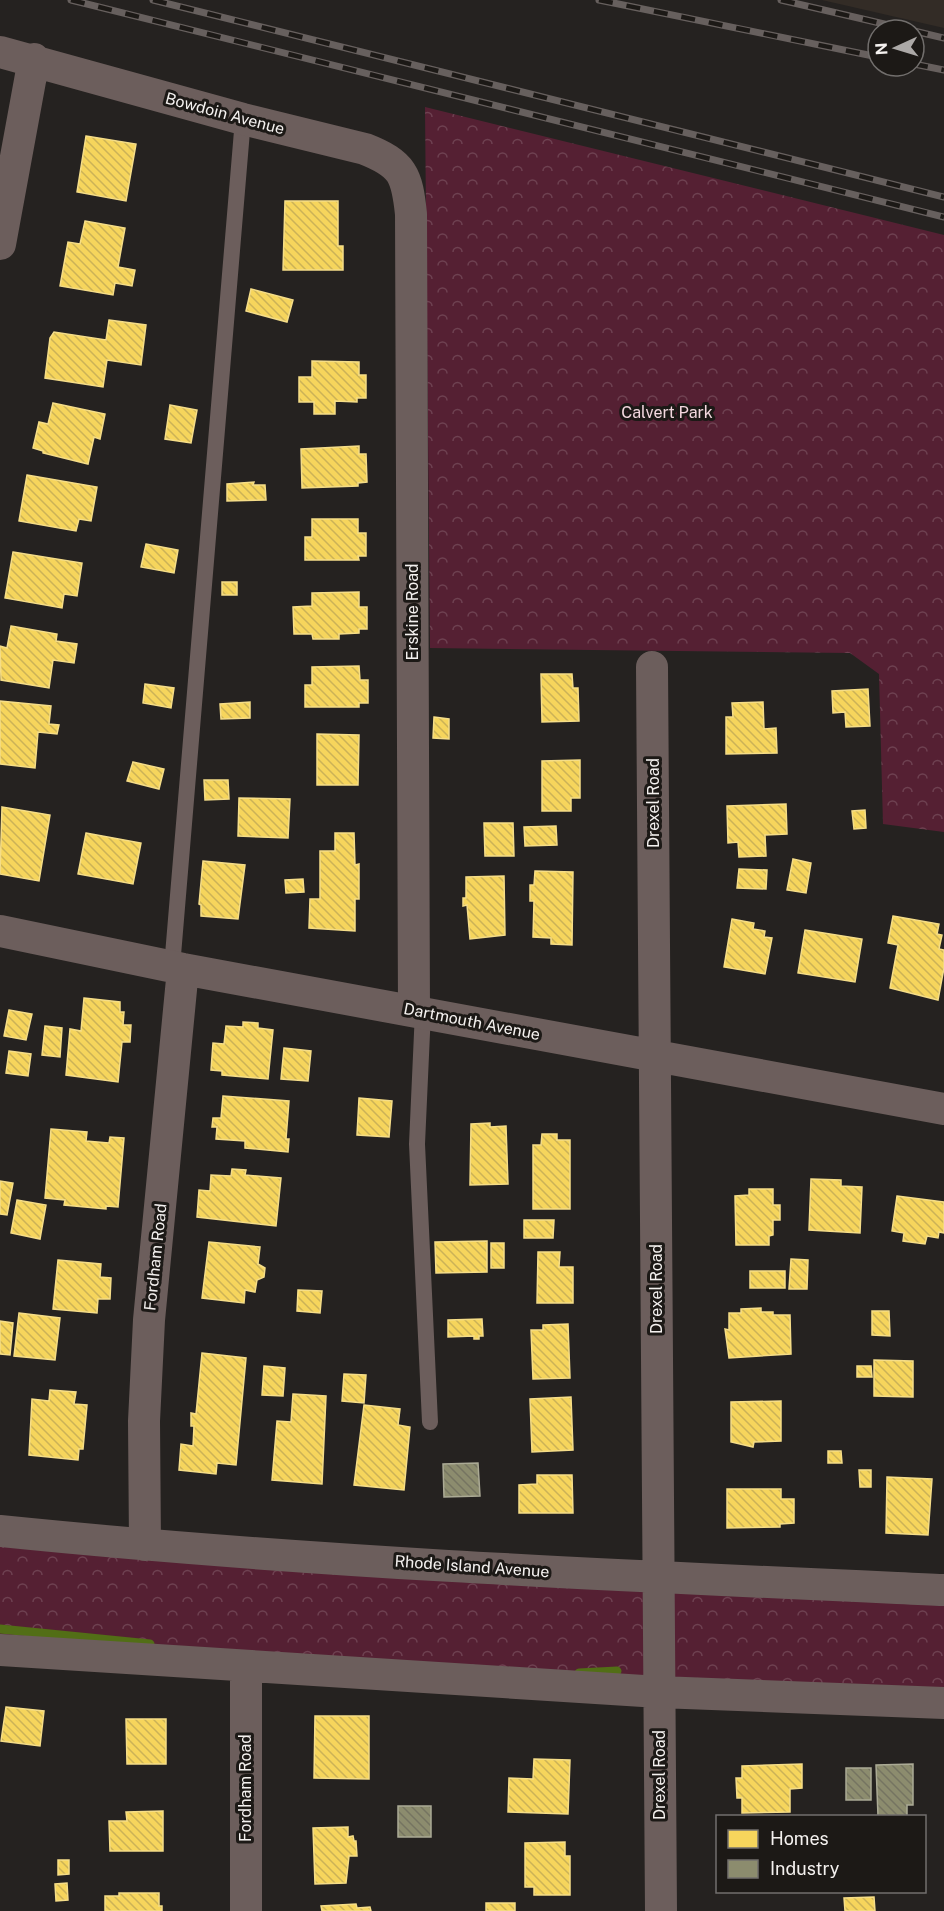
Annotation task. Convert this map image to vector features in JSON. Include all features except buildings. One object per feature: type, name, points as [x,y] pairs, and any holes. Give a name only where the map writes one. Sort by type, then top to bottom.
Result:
[{"type":"street","name":"Bowdoin Avenue","points":[[0,52],[34,59],[243,119],[365,149],[384,157],[401,169],[408,188],[411,214]]},
{"type":"street","points":[[0,244],[34,59]]},
{"type":"street","name":"Erskine Road","points":[[411,214],[418,1011]]},
{"type":"street","name":"Drexel Road","points":[[652,667],[661,1911]]},
{"type":"street","name":"Dartmouth Avenue","points":[[0,931],[177,968],[944,1109]]},
{"type":"street","name":"Fordham Road","points":[[145,1545],[144,1421],[149,1320],[177,968]]},
{"type":"street","name":"Rhode Island Avenue","points":[[0,1530],[145,1545],[658,1577],[944,1590]]},
{"type":"street","points":[[0,1650],[659,1692],[944,1703]]},
{"type":"street","name":"Fordham Road","points":[[246,1666],[246,1911]]},
{"type":"lane","points":[[177,968],[243,119]]},
{"type":"lane","points":[[418,1011],[417,1144],[430,1422]]},
{"type":"shaded area","points":[[822,0],[944,0],[944,28],[926,24],[926,18],[900,18]]},
{"type":"green space","name":"Calvert Park","points":[[425,107],[944,235],[944,832],[883,824],[879,674],[850,653],[430,648]]},
{"type":"green space","points":[[0,1540],[944,1590],[944,1704],[659,1692],[0,1650]]},
{"type":"waterway","points":[[0,1629],[150,1644]]},
{"type":"waterway","points":[[579,1673],[617,1671]]},
{"type":"railway","points":[[71,0],[944,217]]},
{"type":"railway","points":[[153,0],[944,197]]},
{"type":"railway","points":[[599,0],[866,55]]},
{"type":"railway","points":[[781,0],[866,20]]},
{"type":"railway","points":[[926,34],[944,38]]},
{"type":"railway","points":[[926,66],[944,70]]}]
